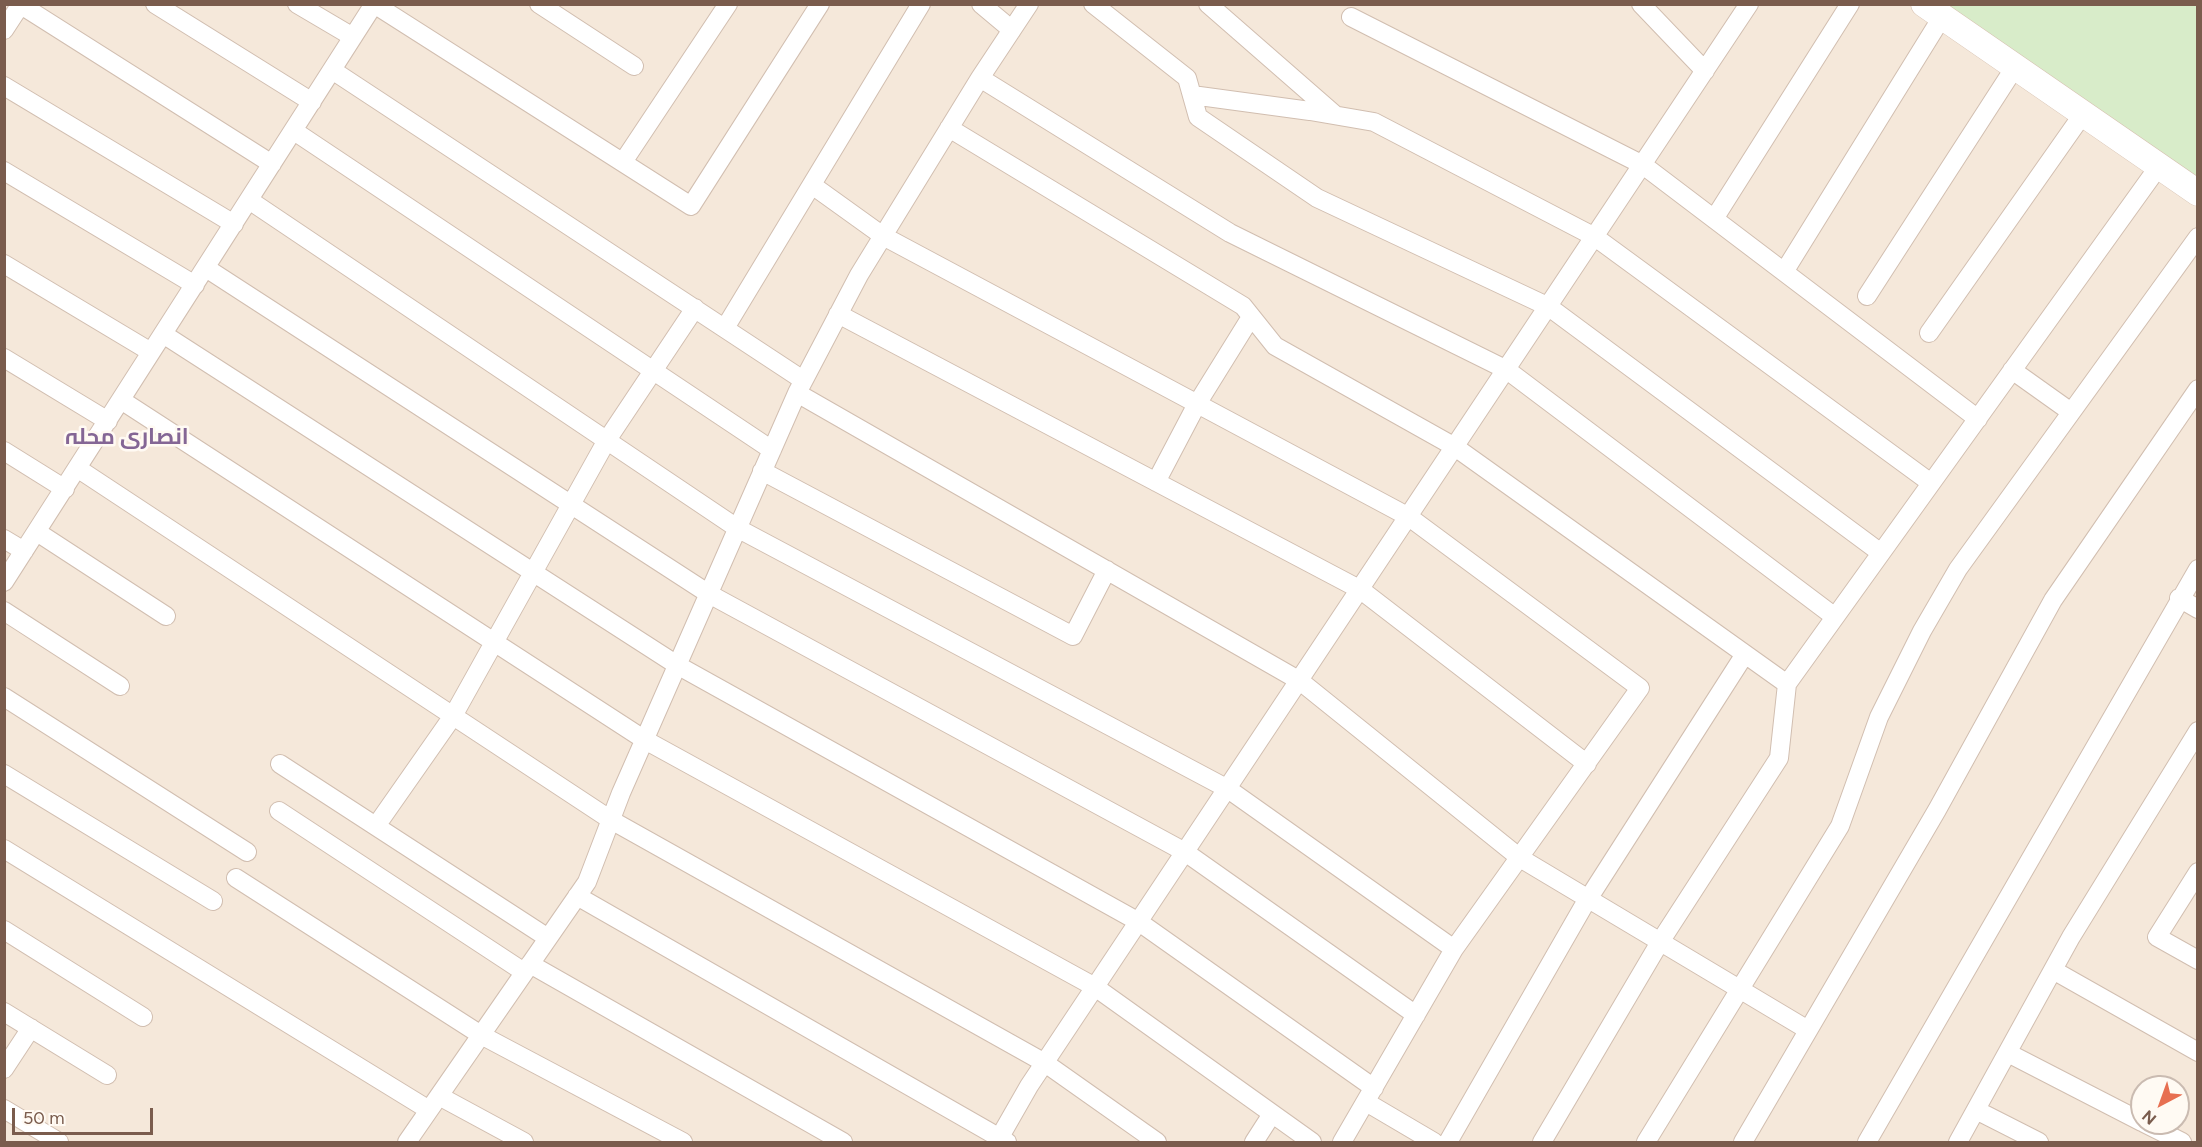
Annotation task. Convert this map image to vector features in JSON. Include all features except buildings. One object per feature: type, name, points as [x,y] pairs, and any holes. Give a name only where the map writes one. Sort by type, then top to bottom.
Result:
[{"type":"street","points":[[155,4],[312,102]]},
{"type":"street","points":[[297,4],[353,37]]},
{"type":"street","points":[[4,582],[374,4],[691,206],[820,4]]},
{"type":"street","points":[[539,4],[634,66]]},
{"type":"street","points":[[623,162],[728,4]]},
{"type":"street","points":[[725,328],[921,4]]},
{"type":"street","points":[[981,4],[1012,30]]},
{"type":"street","points":[[407,1143],[587,882],[677,665],[800,386],[859,275],[980,78],[1029,4]]},
{"type":"street","points":[[1093,4],[1188,78],[1198,117],[1317,198],[1549,307],[1881,553]]},
{"type":"street","points":[[1208,4],[1335,115]]},
{"type":"street","points":[[1641,4],[1705,71]]},
{"type":"street","points":[[577,896],[1002,1141],[1029,1086],[1749,4]]},
{"type":"street","points":[[1714,219],[1850,4]]},
{"type":"street","points":[[4,30],[21,5],[272,164]]},
{"type":"street","points":[[1784,272],[1933,11],[2198,193]]},
{"type":"street","points":[[1351,17],[1643,165],[1977,419]]},
{"type":"street","points":[[1867,296],[2015,67]]},
{"type":"street","points":[[332,69],[725,328],[800,386],[1107,570],[1300,681],[1520,858],[1808,1030]]},
{"type":"street","points":[[980,78],[1230,233],[1507,370],[1835,617]]},
{"type":"street","points":[[4,86],[234,224]]},
{"type":"street","points":[[1192,95],[1374,122],[1595,237],[1931,483]]},
{"type":"street","points":[[1929,333],[2083,114]]},
{"type":"street","points":[[949,128],[1243,306],[1275,346],[1455,447],[1787,684]]},
{"type":"street","points":[[294,130],[772,450]]},
{"type":"street","points":[[1542,1143],[1660,942],[1779,758],[1787,684],[2159,166]]},
{"type":"street","points":[[4,171],[195,285]]},
{"type":"street","points":[[812,185],[883,236],[1409,517],[1640,688],[1454,949],[1342,1143]]},
{"type":"street","points":[[249,200],[737,528],[1228,789],[1454,949]]},
{"type":"street","points":[[1646,1143],[1840,826],[1879,717],[1922,631],[1958,569],[2198,237]]},
{"type":"street","points":[[4,264],[152,352]]},
{"type":"street","points":[[206,268],[709,594],[1185,852],[1416,1015]]},
{"type":"street","points":[[376,826],[453,716],[607,440],[694,309]]},
{"type":"street","points":[[838,314],[1361,590],[1587,764]]},
{"type":"street","points":[[1156,482],[1197,405],[1251,317]]},
{"type":"street","points":[[163,334],[677,665],[1139,922],[1434,1143]]},
{"type":"street","points":[[4,358],[108,421]]},
{"type":"street","points":[[2012,370],[2071,412]]},
{"type":"street","points":[[1743,1143],[1938,810],[2053,600],[2198,389]]},
{"type":"street","points":[[121,400],[645,740],[1095,987],[1312,1143]]},
{"type":"street","points":[[4,451],[65,489]]},
{"type":"street","points":[[78,468],[611,820],[1045,1062],[1157,1143]]},
{"type":"street","points":[[762,471],[1073,636],[1107,570]]},
{"type":"street","points":[[37,532],[166,616]]},
{"type":"street","points":[[4,539],[24,551]]},
{"type":"street","points":[[1867,1143],[2179,598],[2198,569]]},
{"type":"street","points":[[2179,598],[2198,609]]},
{"type":"street","points":[[4,611],[120,686]]},
{"type":"street","points":[[1448,1143],[1588,899],[1745,654]]},
{"type":"street","points":[[4,697],[247,852]]},
{"type":"street","points":[[1958,1143],[2071,937],[2198,731]]},
{"type":"street","points":[[280,764],[548,938]]},
{"type":"street","points":[[4,774],[213,901]]},
{"type":"street","points":[[279,811],[527,968],[843,1143]]},
{"type":"street","points":[[4,849],[434,1103],[524,1143]]},
{"type":"street","points":[[2197,873],[2157,937],[2198,960]]},
{"type":"street","points":[[236,878],[481,1035],[683,1143]]},
{"type":"street","points":[[4,930],[143,1017]]},
{"type":"street","points":[[2053,970],[2198,1052]]},
{"type":"street","points":[[4,1011],[107,1075]]},
{"type":"street","points":[[4,1069],[31,1028]]},
{"type":"street","points":[[2008,1053],[2130,1115]]},
{"type":"street","points":[[4,1109],[59,1143]]},
{"type":"street","points":[[1976,1110],[2039,1143]]},
{"type":"street","points":[[1254,1143],[1272,1114]]},
{"type":"street","points":[[2167,1135],[2182,1143]]},
{"type":"shaded area","points":[[5,5],[2197,5],[2197,1142],[5,1142]]},
{"type":"green space","points":[[1925,5],[2197,5],[2197,193]]},
{"type":"district","name":"انصاری محلہ","points":[[127,438]]}]
